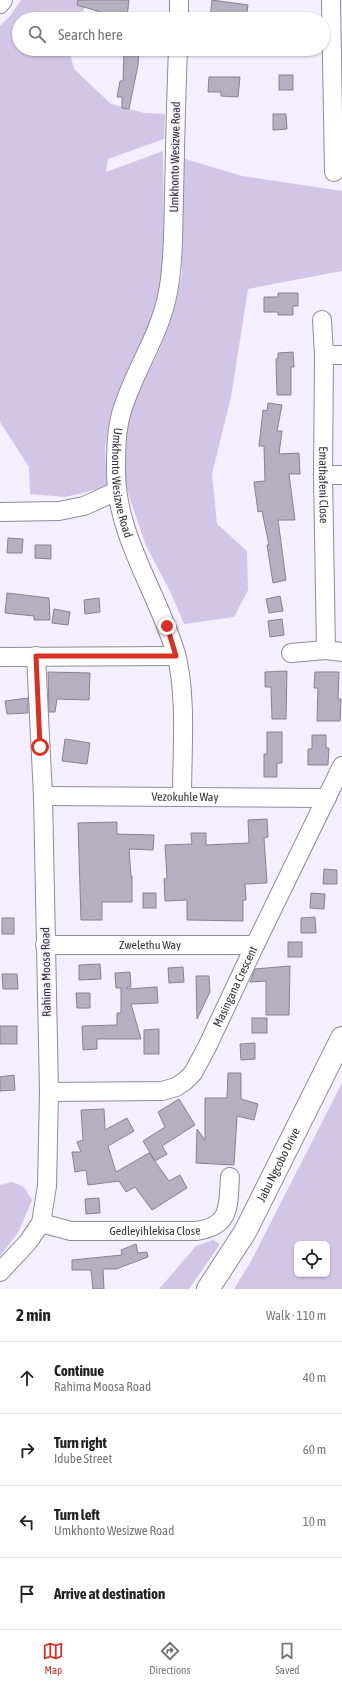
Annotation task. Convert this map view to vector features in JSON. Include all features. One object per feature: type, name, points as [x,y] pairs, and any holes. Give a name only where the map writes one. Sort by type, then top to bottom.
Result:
[{"type":"main road","name":"Jabu Ngcobo Drive","points":[[208,1289],[245,1232],[342,1038]]},
{"type":"street","points":[[0,4],[3,0]]},
{"type":"street","points":[[179,12],[180,0]]},
{"type":"street","points":[[331,0],[334,172]]},
{"type":"street","name":"Umkhonto Wesizwe Road","points":[[178,56],[171,276],[158,329],[126,400],[118,424],[117,491],[125,526],[157,601],[176,656],[182,712],[182,796]]},
{"type":"street","name":"Emathafeni Close","points":[[291,653],[334,651],[323,475],[324,355],[322,320]]},
{"type":"street","points":[[324,355],[342,355]]},
{"type":"street","points":[[323,475],[342,474]]},
{"type":"street","points":[[0,512],[59,512],[84,506],[117,491]]},
{"type":"street","points":[[0,656],[176,656]]},
{"type":"street","name":"Rahima Moosa Road","points":[[0,1272],[24,1246],[41,1223],[47,1186],[49,1092],[43,796],[36,656]]},
{"type":"street","name":"Masingana Crescent","points":[[49,1092],[162,1091],[176,1087],[193,1073],[207,1047],[342,766]]},
{"type":"street","name":"Vezokuhle Way","points":[[43,796],[327,798]]},
{"type":"street","name":"Zwelethu Way","points":[[45,945],[255,945]]},
{"type":"street","name":"Gedleyihlekisa Close","points":[[41,1223],[71,1231],[207,1230],[214,1227],[223,1217],[229,1196],[230,1177]]},
{"type":"shaded area","points":[[21,0],[87,0],[83,12],[13,12]]},
{"type":"shaded area","points":[[12,13],[12,56],[71,56],[74,69],[111,104],[144,113],[165,114],[164,139],[108,159],[106,172],[163,151],[164,250],[162,277],[157,302],[148,327],[111,412],[105,448],[107,487],[66,497],[30,494],[29,467],[0,422],[0,26]]},
{"type":"shaded area","points":[[182,158],[242,176],[342,191],[342,271],[248,289],[231,397],[212,474],[217,524],[247,551],[248,590],[234,617],[184,624],[170,591],[146,546],[124,481],[122,464],[127,418],[161,346],[175,306],[182,274]]},
{"type":"shaded area","points":[[342,1083],[342,1289],[234,1289],[250,1263]]},
{"type":"shaded area","points":[[12,1182],[24,1187],[32,1200],[18,1233],[0,1256],[0,1185]]},
{"type":"shaded area","points":[[213,1240],[220,1244],[189,1289],[159,1289],[196,1246]]},
{"type":"building","points":[[78,0],[129,0],[128,12],[101,12],[77,5]]},
{"type":"building","points":[[212,0],[248,5],[247,12],[211,12]]},
{"type":"building","points":[[124,56],[139,56],[129,109],[122,108],[122,97],[117,97],[120,81],[123,81]]},
{"type":"building","points":[[279,75],[293,75],[293,90],[279,90]]},
{"type":"building","points":[[209,77],[240,77],[238,97],[221,96],[221,92],[208,92]]},
{"type":"building","points":[[273,114],[286,114],[287,129],[273,130]]},
{"type":"building","points":[[278,293],[298,293],[298,306],[293,306],[293,315],[278,315],[278,312],[264,312],[264,297],[278,297]]},
{"type":"building","points":[[293,352],[294,367],[291,367],[291,395],[277,395],[276,359],[278,358],[278,353]]},
{"type":"building","points":[[268,403],[282,405],[277,431],[282,431],[279,454],[299,453],[300,474],[289,474],[295,520],[278,520],[286,580],[273,583],[267,545],[269,545],[262,511],[258,512],[254,482],[265,481],[264,446],[259,446],[263,410],[267,411]]},
{"type":"building","points":[[8,538],[23,539],[22,553],[7,553]]},
{"type":"building","points":[[35,545],[51,545],[51,559],[35,558]]},
{"type":"building","points":[[7,593],[49,598],[50,620],[34,620],[34,616],[5,613]]},
{"type":"building","points":[[280,596],[283,611],[269,613],[266,599]]},
{"type":"building","points":[[99,598],[100,612],[85,614],[84,600]]},
{"type":"building","points":[[54,609],[70,612],[68,625],[52,623]]},
{"type":"building","points":[[282,619],[284,635],[270,637],[268,621]]},
{"type":"building","points":[[287,671],[286,719],[272,719],[271,687],[265,687],[265,672]]},
{"type":"building","points":[[48,672],[90,673],[89,700],[57,699],[55,712],[49,712]]},
{"type":"building","points":[[315,672],[339,672],[338,699],[341,699],[340,721],[317,721],[318,688],[314,688]]},
{"type":"building","points":[[28,698],[28,713],[7,714],[5,701]]},
{"type":"building","points":[[267,732],[282,732],[282,763],[277,763],[277,777],[264,777],[264,754],[267,754]]},
{"type":"building","points":[[312,735],[326,735],[326,748],[329,748],[328,765],[308,765],[308,749],[312,749]]},
{"type":"building","points":[[65,739],[90,743],[87,764],[62,761]]},
{"type":"building","points":[[267,819],[268,837],[264,838],[267,883],[245,884],[246,900],[243,900],[243,921],[187,920],[187,900],[165,901],[164,879],[167,878],[165,845],[192,844],[191,833],[206,833],[206,845],[249,843],[248,820]]},
{"type":"building","points":[[117,822],[117,834],[154,835],[153,850],[129,849],[132,876],[132,902],[102,902],[102,920],[81,920],[78,823]]},
{"type":"building","points":[[324,869],[337,870],[337,884],[323,884]]},
{"type":"building","points":[[143,893],[156,893],[156,908],[143,908]]},
{"type":"building","points":[[311,893],[325,894],[324,909],[310,908]]},
{"type":"building","points":[[315,917],[316,933],[301,933],[301,918]]},
{"type":"building","points":[[2,918],[14,918],[14,934],[2,934]]},
{"type":"building","points":[[288,942],[302,942],[302,957],[288,957]]},
{"type":"building","points":[[100,964],[101,979],[79,980],[79,965]]},
{"type":"building","points":[[290,966],[289,1015],[266,1015],[266,981],[250,982],[255,969]]},
{"type":"building","points":[[183,967],[184,982],[169,983],[168,968]]},
{"type":"building","points":[[130,972],[131,987],[127,987],[127,989],[157,987],[158,1003],[131,1004],[141,1039],[97,1039],[97,1049],[83,1050],[82,1026],[117,1025],[117,1013],[121,1013],[121,988],[116,988],[115,973]]},
{"type":"building","points":[[2,974],[17,974],[18,989],[3,989]]},
{"type":"building","points":[[196,976],[209,976],[210,992],[197,1019]]},
{"type":"building","points":[[76,993],[90,993],[90,1008],[77,1008]]},
{"type":"building","points":[[252,1018],[267,1018],[267,1033],[252,1033]]},
{"type":"building","points":[[0,1026],[17,1026],[17,1044],[0,1044]]},
{"type":"building","points":[[159,1029],[159,1054],[144,1054],[144,1030]]},
{"type":"building","points":[[255,1043],[255,1059],[241,1060],[240,1044]]},
{"type":"building","points":[[228,1073],[241,1073],[241,1099],[258,1104],[254,1120],[237,1116],[234,1165],[196,1163],[197,1129],[205,1140],[205,1098],[227,1098]]},
{"type":"building","points":[[14,1075],[15,1090],[0,1091],[0,1077]]},
{"type":"building","points":[[179,1099],[195,1125],[162,1146],[167,1154],[155,1161],[143,1141],[165,1127],[158,1112]]},
{"type":"building","points":[[104,1109],[105,1130],[127,1118],[134,1131],[108,1146],[116,1172],[149,1153],[169,1181],[180,1175],[187,1188],[152,1210],[135,1187],[126,1192],[119,1181],[88,1185],[86,1170],[75,1172],[72,1152],[81,1152],[77,1142],[83,1140],[81,1110]]},
{"type":"building","points":[[99,1198],[100,1213],[86,1214],[85,1199]]},
{"type":"building","points":[[136,1244],[138,1253],[147,1252],[148,1257],[116,1269],[103,1269],[104,1289],[93,1289],[91,1270],[72,1270],[72,1260],[122,1255],[121,1250]]},
{"type":"route","points":[[40,747],[36,656],[176,656],[167,626]]}]
